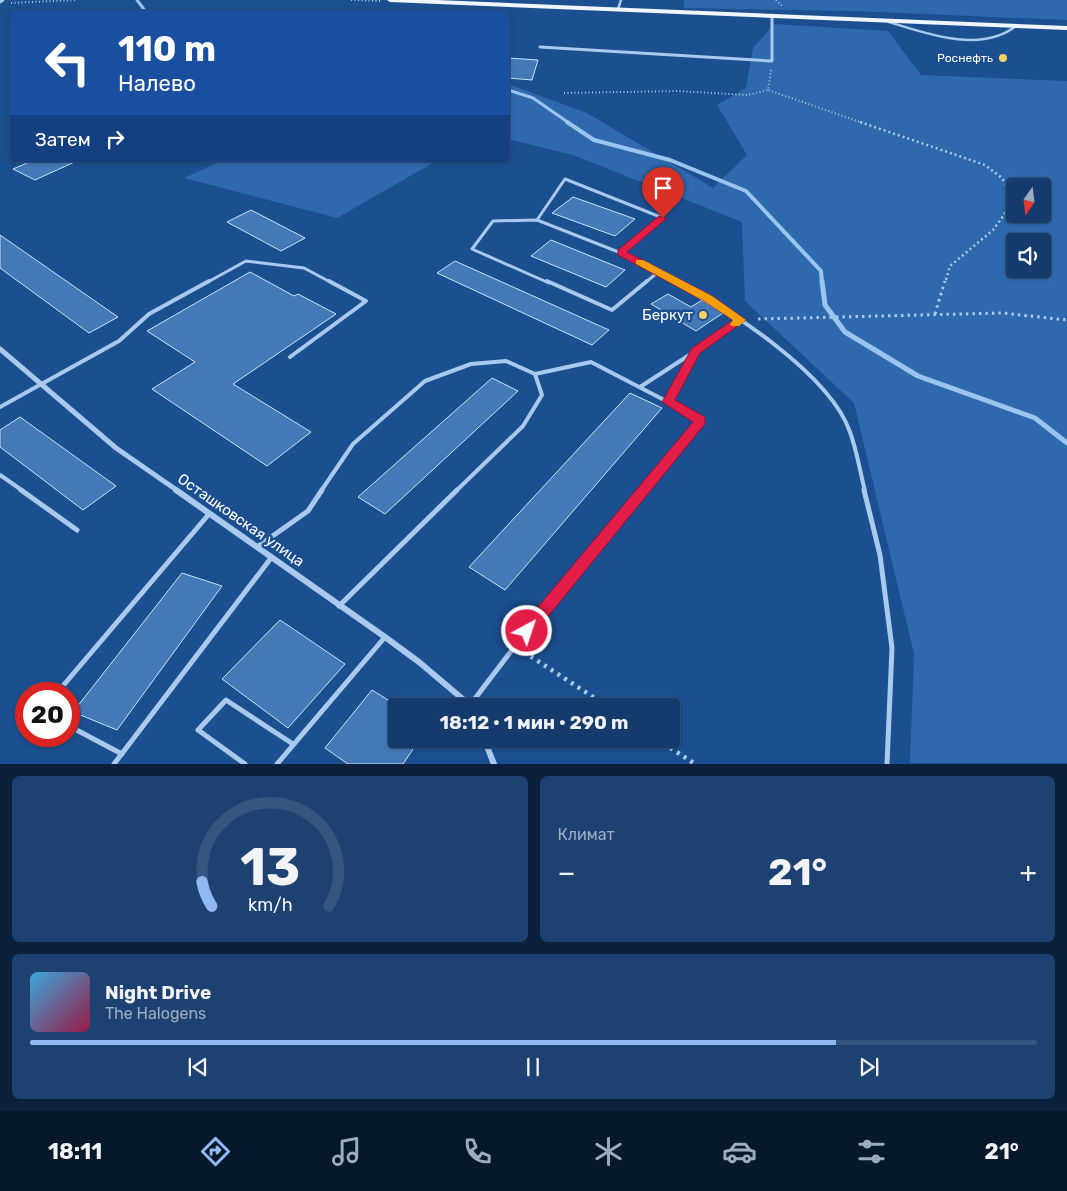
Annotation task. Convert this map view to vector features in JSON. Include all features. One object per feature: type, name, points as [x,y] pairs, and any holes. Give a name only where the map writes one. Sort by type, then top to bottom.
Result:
[{"type":"main road","points":[[390,0],[1067,28]]},
{"type":"street","points":[[540,47],[772,60],[772,15]]},
{"type":"street","name":"Осташковская улица","points":[[0,349],[116,448],[384,637],[462,698]]},
{"type":"street","points":[[488,748],[494,764]]},
{"type":"lane","points":[[618,9],[621,0]]},
{"type":"lane","points":[[884,20],[937,36],[981,39],[1002,38],[1012,33],[1016,26]]},
{"type":"lane","points":[[537,220],[565,179],[663,218],[621,252]]},
{"type":"lane","points":[[658,272],[612,310],[472,249],[493,221],[537,220],[621,252],[708,298],[740,320],[778,347],[832,398],[850,431],[880,555],[892,648],[887,764]]},
{"type":"lane","points":[[0,407],[40,383],[119,341],[149,314],[246,261],[304,268],[366,301],[290,357]]},
{"type":"lane","points":[[640,387],[740,320]]},
{"type":"lane","points":[[668,402],[696,351]]},
{"type":"lane","points":[[256,547],[308,511],[353,444],[425,381],[471,364],[506,361],[535,374],[591,362],[701,420],[515,646],[476,698]]},
{"type":"lane","points":[[340,606],[523,426],[542,395],[535,374]]},
{"type":"lane","points":[[0,475],[77,530]]},
{"type":"lane","points":[[66,682],[210,514]]},
{"type":"lane","points":[[114,764],[271,558]]},
{"type":"lane","points":[[277,764],[384,637]]},
{"type":"lane","points":[[246,764],[198,730],[226,700],[293,744]]},
{"type":"lane","points":[[80,732],[122,754]]},
{"type":"path","points":[[10,3],[74,0]]},
{"type":"path","points":[[768,90],[772,60]]},
{"type":"path","points":[[564,93],[678,91],[747,95],[768,90],[985,165],[1002,178],[1008,188],[1006,212],[993,230],[950,266],[935,314]]},
{"type":"path","points":[[740,320],[1002,313],[1067,320]]},
{"type":"path","points":[[515,646],[595,698]]},
{"type":"path","points":[[671,748],[695,764]]},
{"type":"shaded area","points":[[684,0],[1067,0],[1067,20],[853,11],[684,8]]},
{"type":"shaded area","points":[[774,24],[888,31],[921,75],[1067,81],[1067,763],[910,763],[914,654],[854,403],[745,301],[742,222],[573,155],[510,139],[510,85],[587,113],[713,188],[747,155],[717,105],[746,88],[753,48]]},
{"type":"shaded area","points":[[219,162],[435,162],[337,218],[184,178]]},
{"type":"building","points":[[510,58],[538,60],[532,80],[510,78]]},
{"type":"building","points":[[29,162],[75,162],[35,180],[13,169]]},
{"type":"building","points":[[573,197],[635,219],[615,236],[552,213]]},
{"type":"building","points":[[251,210],[305,238],[281,251],[227,222]]},
{"type":"building","points":[[0,235],[118,317],[89,333],[0,268]]},
{"type":"building","points":[[551,240],[625,270],[606,287],[531,256]]},
{"type":"building","points":[[455,261],[609,330],[592,345],[437,273]]},
{"type":"building","points":[[250,272],[294,296],[298,294],[336,314],[233,384],[311,432],[267,466],[152,389],[195,362],[147,331]]},
{"type":"building","points":[[668,294],[691,307],[702,300],[723,313],[696,331],[651,304]]},
{"type":"building","points":[[492,378],[518,391],[385,514],[358,497]]},
{"type":"building","points":[[630,393],[662,408],[505,590],[469,567]]},
{"type":"building","points":[[20,417],[116,486],[83,510],[0,447],[0,430]]},
{"type":"building","points":[[182,573],[222,586],[117,730],[80,715],[80,703]]},
{"type":"building","points":[[280,620],[345,664],[288,728],[222,679]]},
{"type":"building","points":[[372,690],[388,700],[388,748],[414,748],[403,764],[348,764],[325,748]]},
{"type":"waterway","points":[[137,0],[144,10]]},
{"type":"waterway","points":[[510,91],[533,98],[569,123]]},
{"type":"waterway","points":[[567,122],[594,140],[670,160],[746,191],[821,271],[822,283]]},
{"type":"waterway","points":[[822,281],[825,305],[845,332],[918,376],[1035,418],[1067,443]]},
{"type":"slow traffic","points":[[640,262],[708,298],[740,320],[735,324]]},
{"type":"place","name":"Роснефть","points":[[1003,58]]},
{"type":"place","name":"Беркут","points":[[703,315]]},
{"type":"route","points":[[527,631],[701,420],[668,402],[696,351],[740,320],[708,298],[621,252],[663,218]]}]
